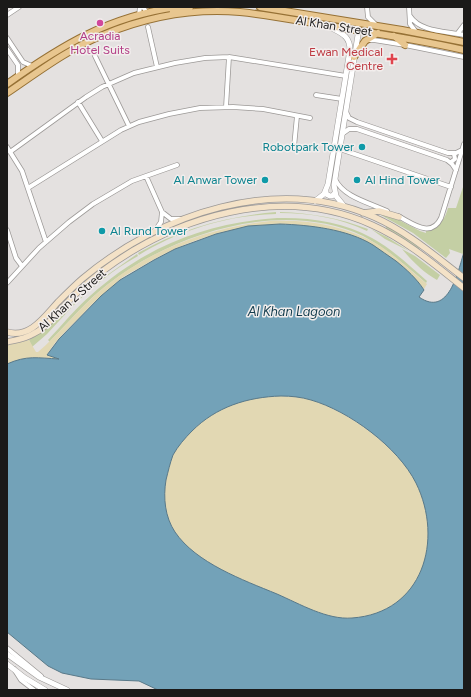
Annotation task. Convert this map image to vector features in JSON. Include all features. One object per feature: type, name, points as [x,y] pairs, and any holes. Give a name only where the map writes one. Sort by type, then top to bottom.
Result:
[{"type":"main road","points":[[7,84],[60,48],[88,33],[114,22],[139,14],[143,9],[176,7]]},
{"type":"main road","points":[[174,15],[174,11],[190,7]]},
{"type":"main road","name":"Al Khan Street","points":[[260,7],[418,32],[464,42]]},
{"type":"main road","points":[[203,12],[203,19]]},
{"type":"main road","name":"Al Khan Street","points":[[7,94],[90,44],[117,30],[154,19],[203,12],[238,12],[378,33],[464,50]]},
{"type":"main road","points":[[154,19],[155,26]]},
{"type":"main road","points":[[418,32],[429,28]]},
{"type":"main road","points":[[354,57],[365,41],[378,33]]},
{"type":"main road","points":[[394,36],[405,45]]},
{"type":"main road","name":"Al Khan 2 Street","points":[[7,332],[13,334],[20,333],[35,326],[69,291],[93,270],[119,251],[154,232],[184,219],[224,207],[261,201],[290,199],[315,201],[344,206],[363,213],[383,221],[401,231],[464,278]]},
{"type":"main road","name":"Al Khan 2 Street","points":[[7,342],[25,338],[40,330],[72,297],[94,278],[116,261],[140,246],[166,233],[210,217],[241,210],[268,207],[296,207],[315,208],[343,214],[382,230],[404,242],[464,288]]},
{"type":"main road","points":[[363,213],[379,211],[400,217]]},
{"type":"street","points":[[7,15],[19,7]]},
{"type":"street","points":[[367,7],[370,19],[377,25]]},
{"type":"street","points":[[409,7],[412,28],[418,32]]},
{"type":"street","points":[[410,16],[419,25],[464,35]]},
{"type":"street","points":[[344,206],[338,200],[335,193],[335,179],[354,57],[357,30],[353,22]]},
{"type":"street","points":[[402,30],[408,26],[410,22]]},
{"type":"street","points":[[315,201],[326,191],[328,184],[350,48],[349,41],[342,32],[327,25]]},
{"type":"street","points":[[458,33],[464,25]]},
{"type":"street","points":[[148,27],[157,67]]},
{"type":"street","points":[[7,38],[23,62],[32,66]]},
{"type":"street","points":[[365,41],[374,40],[405,45],[464,57]]},
{"type":"street","points":[[7,49],[18,65],[18,76]]},
{"type":"street","points":[[96,56],[129,126]]},
{"type":"street","points":[[10,152],[78,102],[109,84],[134,73],[157,67],[193,59],[229,57],[346,76]]},
{"type":"street","points":[[226,107],[229,57]]},
{"type":"street","points":[[316,95],[342,99]]},
{"type":"street","points":[[78,102],[102,141]]},
{"type":"street","points":[[28,188],[102,141],[129,126],[177,112],[200,108],[226,107],[263,109],[310,118]]},
{"type":"street","points":[[346,112],[353,121],[448,153],[454,154],[462,150]]},
{"type":"street","points":[[294,147],[298,116]]},
{"type":"street","points":[[352,128],[350,128],[349,124],[353,121]]},
{"type":"street","points":[[342,134],[352,128],[359,129],[445,159],[451,162],[456,170]]},
{"type":"street","points":[[335,179],[340,187],[347,193],[422,228],[433,227],[440,220],[464,144]]},
{"type":"street","points":[[7,148],[19,165],[46,242]]},
{"type":"street","points":[[340,149],[451,186]]},
{"type":"street","points":[[451,162],[455,159],[454,154]]},
{"type":"street","points":[[7,284],[22,266],[46,242],[93,204],[132,181],[177,165]]},
{"type":"street","points":[[146,176],[162,212],[171,219],[184,219]]},
{"type":"street","points":[[326,191],[326,194],[330,196],[335,193]]},
{"type":"street","points":[[154,232],[161,222],[162,212]]},
{"type":"street","points":[[7,230],[16,258],[22,266]]},
{"type":"street","points":[[7,648],[46,681]]},
{"type":"street","points":[[7,654],[32,673],[67,690]]},
{"type":"street","points":[[7,664],[21,680],[34,690]]},
{"type":"street","points":[[11,668],[45,690]]},
{"type":"green space","points":[[464,184],[463,254],[449,249],[450,253],[446,258],[413,233],[379,214],[399,220],[426,233],[426,231],[440,223],[445,217],[448,208],[456,208]]},
{"type":"green space","points":[[276,212],[276,214],[240,217],[258,214]]},
{"type":"green space","points":[[280,212],[303,214],[325,217]]},
{"type":"green space","points":[[240,217],[188,231],[139,255],[138,253],[170,237],[204,225]]},
{"type":"green space","points":[[325,217],[346,222],[368,229],[367,231]]},
{"type":"green space","points":[[277,218],[301,218],[338,224],[350,228],[387,247],[427,281],[426,283],[388,252],[363,236],[331,225],[298,220],[264,221],[229,227],[196,237],[163,250],[134,266],[99,291],[50,342],[48,340],[90,296],[132,264],[154,251],[177,240],[225,225]]},
{"type":"green space","points":[[386,226],[404,236],[420,248],[419,249],[386,228]]},
{"type":"green space","points":[[371,229],[387,237],[409,251],[385,239]]},
{"type":"green space","points":[[402,249],[415,256],[440,275],[437,280],[418,266]]},
{"type":"green space","points":[[137,254],[138,256],[112,273],[72,307],[70,307],[103,278]]},
{"type":"green space","points":[[68,306],[71,308],[47,334],[32,347],[29,340],[43,331]]},
{"type":"sand","points":[[270,221],[312,222],[339,228],[365,237],[384,248],[427,284],[424,289],[401,267],[357,237],[330,230],[282,224],[234,230],[211,235],[165,253],[121,279],[99,298],[62,334],[54,344],[47,355],[59,359],[27,358],[7,364],[7,345],[29,340],[36,352],[38,352],[94,296],[113,280],[154,255],[199,236],[222,229]]},
{"type":"sand","points":[[281,396],[311,400],[341,413],[356,422],[385,444],[408,470],[416,483],[424,505],[428,527],[427,549],[421,570],[411,588],[396,603],[376,613],[352,618],[343,618],[323,614],[235,576],[208,562],[195,553],[175,532],[169,520],[166,507],[166,480],[173,455],[184,439],[211,416],[233,405],[244,401]]},
{"type":"water","name":"Al Khan Lagoon","points":[[280,224],[303,225],[352,235],[373,245],[396,261],[418,282],[424,290],[419,297],[429,302],[438,302],[445,297],[450,290],[459,270],[464,252],[464,690],[158,690],[139,681],[91,679],[62,673],[48,666],[7,632],[7,364],[27,358],[59,359],[47,355],[59,339],[101,296],[120,280],[175,249],[216,234],[248,226]],"holes":[[[285,396],[304,398],[326,405],[356,422],[371,432],[397,456],[416,483],[424,505],[428,527],[427,549],[421,570],[411,588],[396,603],[376,613],[352,618],[343,618],[323,614],[235,576],[208,562],[195,553],[175,532],[169,520],[165,500],[166,480],[173,455],[187,436],[211,416],[233,405],[244,401]]]},
{"type":"place","name":"Acradia Hotel Suits","points":[[100,23]]},
{"type":"place","name":"Ewan Medical Centre","points":[[392,59]]},
{"type":"place","name":"Robotpark Tower","points":[[362,147]]},
{"type":"place","name":"Al Anwar Tower","points":[[265,180]]},
{"type":"place","name":"Al Hind Tower","points":[[357,180]]},
{"type":"place","name":"Al Rund Tower","points":[[102,231]]}]
